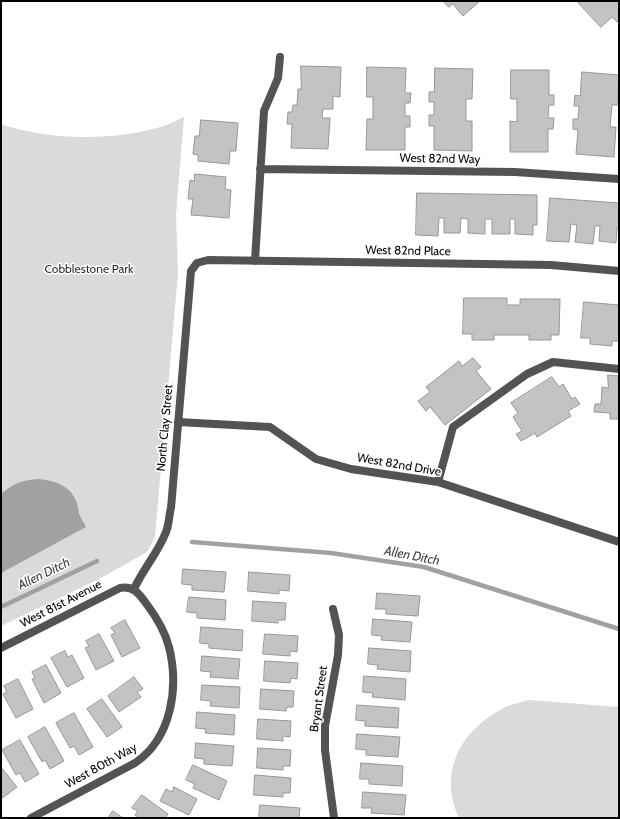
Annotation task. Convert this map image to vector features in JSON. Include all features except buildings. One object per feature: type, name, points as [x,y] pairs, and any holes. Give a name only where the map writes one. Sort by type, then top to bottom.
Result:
[{"type":"street","points":[[255,261],[264,111],[278,78],[280,57]]},
{"type":"street","name":"West 82nd Way","points":[[260,169],[515,172],[619,179]]},
{"type":"street","name":"West 82nd Place","points":[[197,264],[208,260],[551,265],[619,271]]},
{"type":"street","name":"North Clay Street","points":[[134,589],[139,576],[158,550],[167,531],[178,422],[190,271],[197,264]]},
{"type":"street","points":[[438,482],[453,426],[527,374],[554,362],[619,369]]},
{"type":"street","name":"West 82nd Drive","points":[[178,422],[270,427],[316,459],[351,469],[438,482],[619,542]]},
{"type":"street","name":"West 81st Avenue","points":[[1,648],[120,588],[126,586],[134,589]]},
{"type":"street","name":"West 80th Way","points":[[31,818],[136,763],[150,752],[160,739],[170,711],[173,683],[169,647],[156,616],[140,594],[134,589]]},
{"type":"street","name":"Bryant Street","points":[[334,609],[339,635],[338,655],[325,726],[325,750],[334,818]]},
{"type":"green space","name":"Cobblestone Park","points":[[184,117],[176,215],[178,273],[155,537],[147,552],[101,578],[1,626],[1,124],[40,134],[82,137],[145,131],[164,126]]},
{"type":"green space","points":[[528,700],[619,707],[619,818],[459,818],[453,801],[451,784],[453,768],[465,740],[489,717],[507,707]]},
{"type":"shaded area","points":[[39,479],[62,485],[71,492],[86,527],[1,573],[1,494],[18,483]]},
{"type":"waterway","name":"Allen Ditch","points":[[192,542],[331,553],[424,567],[619,629]]},
{"type":"waterway","name":"Allen Ditch","points":[[1,607],[97,561]]}]
